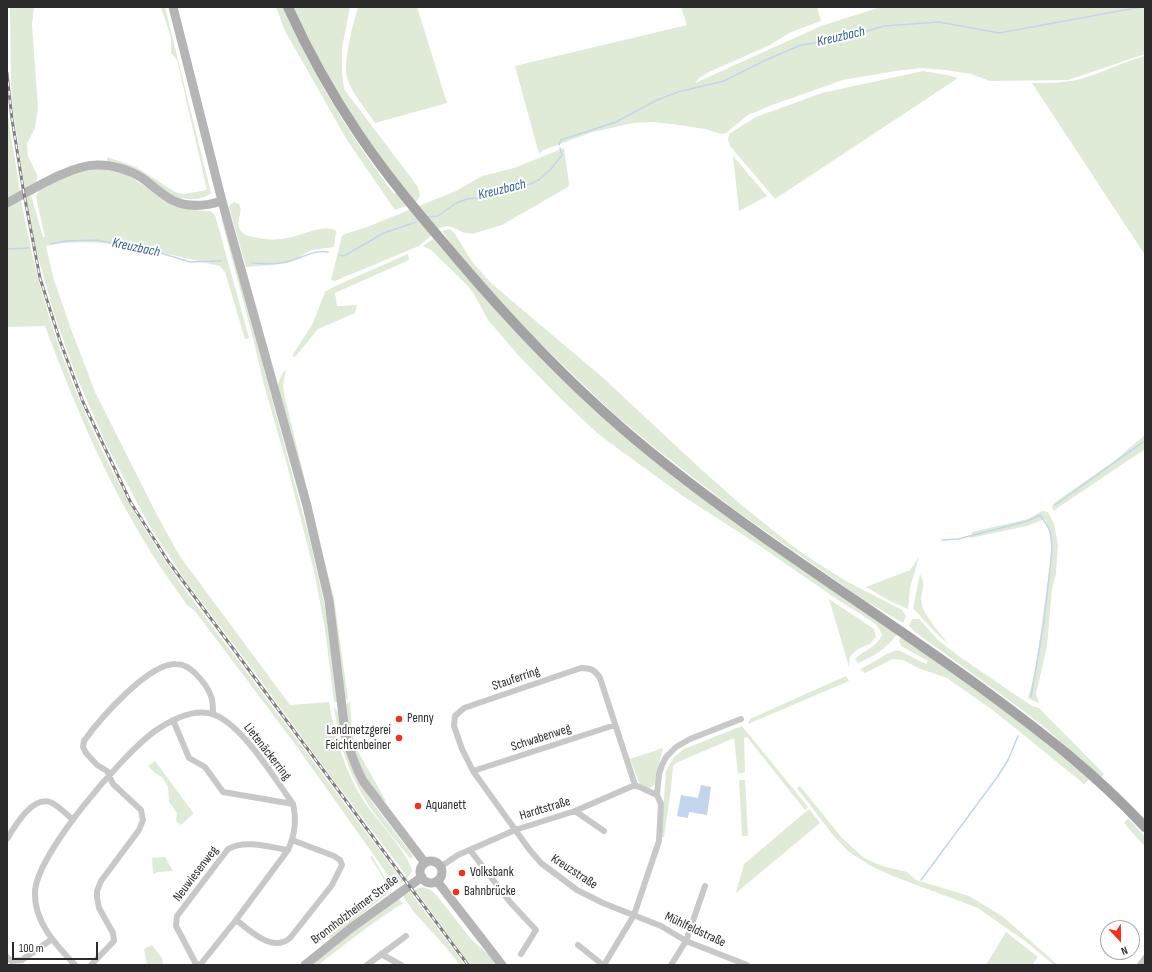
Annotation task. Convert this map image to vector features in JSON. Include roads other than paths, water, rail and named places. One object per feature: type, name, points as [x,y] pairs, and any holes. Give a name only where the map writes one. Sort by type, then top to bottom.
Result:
[{"type":"main road","points":[[288,7],[303,39],[328,84],[359,134],[393,182],[499,308],[559,370],[624,429],[691,484],[761,536],[917,642],[1022,717],[1068,753],[1100,781],[1145,827]]},
{"type":"street","points":[[173,7],[222,201],[307,506],[329,601],[345,732],[354,761],[363,781],[425,863]]},
{"type":"street","points":[[7,203],[77,168],[96,165],[126,170],[140,177],[171,200],[181,204],[205,206],[222,201]]},
{"type":"street","points":[[74,965],[52,939],[45,928],[36,904],[35,885],[56,844],[72,820],[109,776],[124,758],[156,730],[173,720],[195,713],[214,714],[212,697],[199,678],[184,665],[175,664],[164,667],[136,684],[111,708],[84,741],[83,747],[86,753],[96,765],[107,771],[109,776],[113,784],[141,810],[143,820],[139,830],[101,881],[97,897],[99,908],[113,933],[114,941],[91,965]]},
{"type":"street","name":"Stauferring","points":[[515,830],[473,771],[462,749],[454,726],[455,716],[464,708],[581,668],[590,668],[596,672],[600,678],[635,785]]},
{"type":"street","name":"Lietenäckerring","points":[[214,714],[233,726],[243,736],[293,804]]},
{"type":"street","points":[[578,945],[604,965],[634,915],[659,841],[661,804],[657,795],[659,774],[666,757],[676,747],[690,739],[741,719]]},
{"type":"street","points":[[173,720],[189,758],[205,767],[223,792],[293,804],[295,825],[288,850],[236,920],[199,965]]},
{"type":"street","name":"Schwabenweg","points":[[473,771],[615,725]]},
{"type":"street","points":[[635,785],[657,795]]},
{"type":"street","name":"Hardtstraße","points":[[440,867],[458,855],[515,830],[575,811],[635,785]]},
{"type":"street","points":[[7,839],[25,814],[36,803],[51,802],[72,820]]},
{"type":"street","points":[[575,811],[604,831]]},
{"type":"street","name":"Kreuzstraße","points":[[515,830],[529,850],[541,863],[560,878],[577,890],[603,903],[634,915]]},
{"type":"street","points":[[236,920],[264,940],[279,944],[286,942],[332,885],[342,865],[340,860],[334,856],[292,840]]},
{"type":"street","name":"Neuwiesenweg","points":[[199,965],[195,962],[176,926],[177,916],[228,849],[245,843],[288,850]]},
{"type":"street","points":[[470,850],[510,902],[536,930],[521,954]]},
{"type":"street","points":[[434,862],[440,867],[441,876],[437,881],[431,883],[417,880],[421,868],[425,863],[434,862]]},
{"type":"street","name":"Bronnholzheimer Straße","points":[[305,965],[350,928],[417,880]]},
{"type":"street","points":[[437,881],[502,965]]},
{"type":"street","points":[[671,965],[686,941],[705,886]]},
{"type":"street","name":"Mühlfeldstraße","points":[[634,915],[661,926],[686,941],[747,965]]},
{"type":"street","points":[[367,965],[406,936]]},
{"type":"street","points":[[7,956],[11,961],[22,960],[52,939]]},
{"type":"street","points":[[381,954],[401,965]]},
{"type":"street","points":[[1140,965],[1145,958]]},
{"type":"water","points":[[701,785],[711,787],[707,815],[689,812],[688,818],[677,816],[681,795],[698,798]]},
{"type":"waterway","name":"Kreuzbach","points":[[559,145],[561,140],[616,122],[657,100],[678,92],[724,81],[766,60],[801,45],[836,40],[884,26],[939,22],[999,33],[1141,7]]},
{"type":"waterway","name":"Kreuzbach","points":[[428,217],[438,216],[456,203],[467,199],[477,198],[493,194],[504,189],[531,184],[540,179],[551,169],[562,155],[560,148]]},
{"type":"waterway","name":"Kreuzbach","points":[[339,255],[344,256],[384,233],[416,222]]},
{"type":"waterway","name":"Kreuzbach","points":[[51,244],[65,241],[96,240],[154,251],[190,262],[221,261]]},
{"type":"waterway","name":"Kreuzbach","points":[[7,249],[29,248]]},
{"type":"waterway","name":"Kreuzbach","points":[[252,263],[278,264],[312,253],[323,251],[328,252]]},
{"type":"waterway","points":[[1055,505],[1143,442]]},
{"type":"waterway","points":[[942,540],[958,539],[1028,521],[1040,515],[1050,531],[1052,550],[1044,621],[1031,697]]},
{"type":"waterway","points":[[921,880],[998,776],[1008,760],[1018,736]]},
{"type":"railway","points":[[7,73],[12,119],[24,194],[40,278],[60,341],[83,402],[131,503],[168,561],[468,965]]},
{"type":"place","name":"Penny","points":[[399,719]]},
{"type":"place","name":"Landmetzgerei Feichtenbeiner","points":[[399,738]]},
{"type":"place","name":"Aquanett","points":[[418,806]]},
{"type":"place","name":"Volksbank","points":[[462,873]]},
{"type":"place","name":"Bahnbrücke","points":[[456,892]]}]
